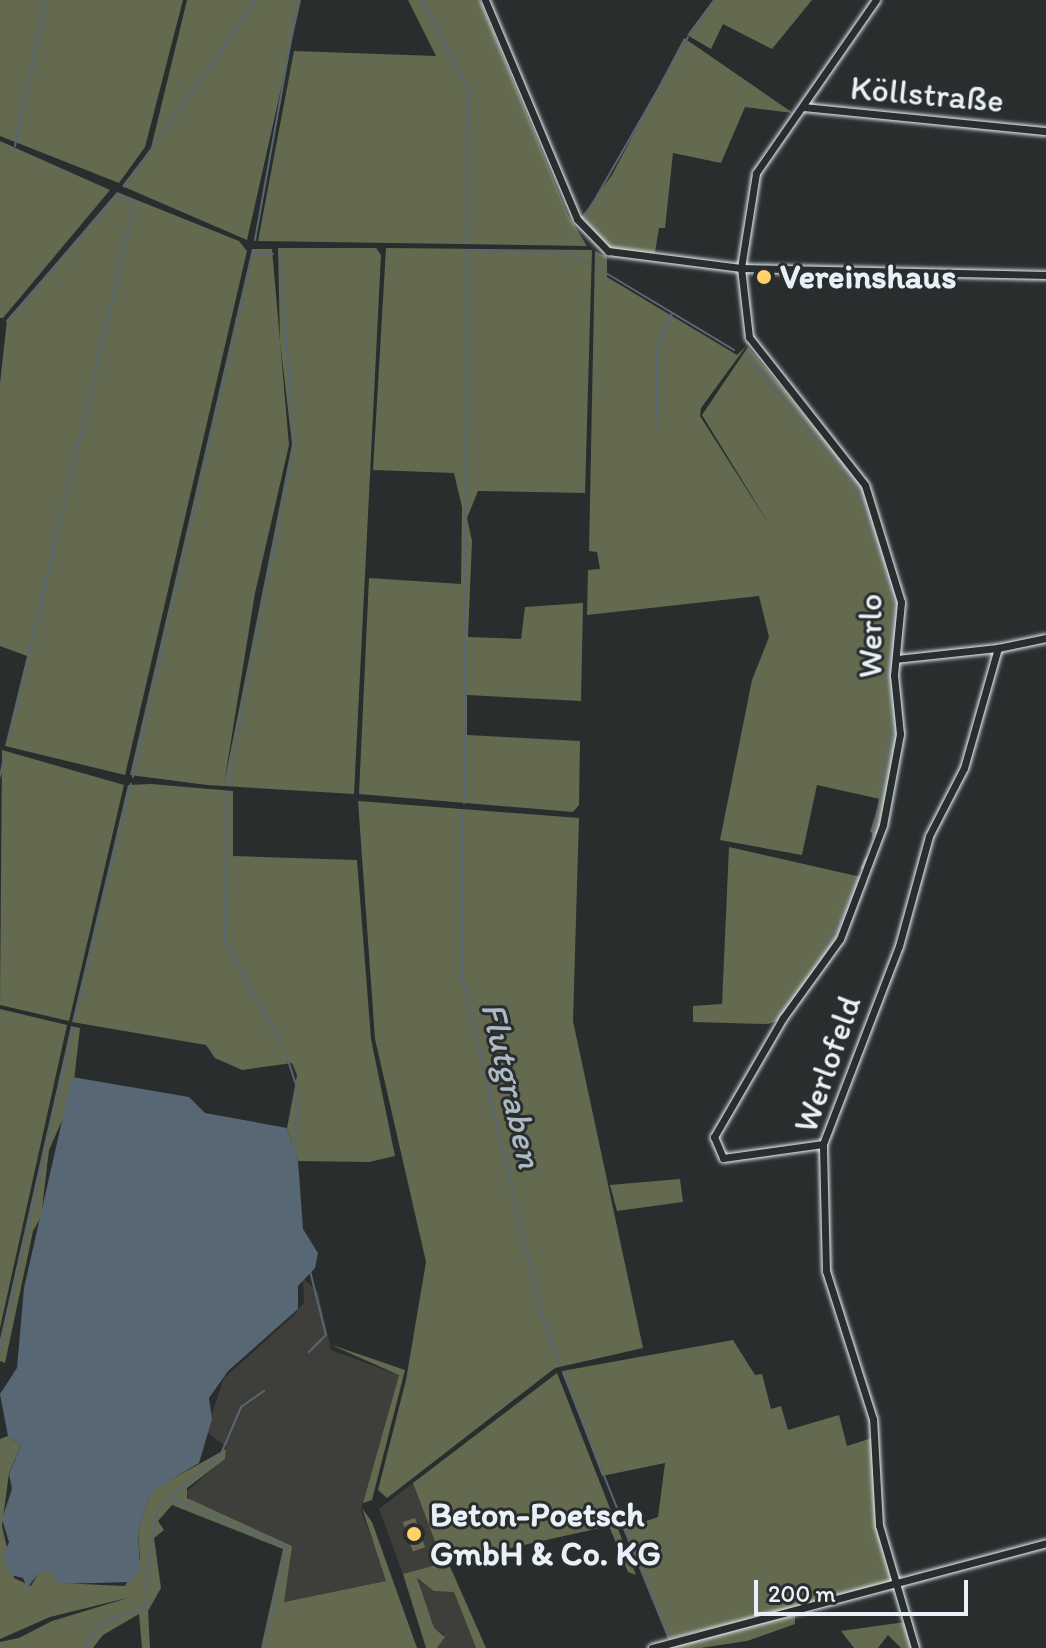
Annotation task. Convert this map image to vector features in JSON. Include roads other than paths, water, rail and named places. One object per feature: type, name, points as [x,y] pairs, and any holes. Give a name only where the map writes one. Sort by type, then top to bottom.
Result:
[{"type":"street","points":[[485,0],[569,201],[593,242],[627,258],[741,268],[1046,275]]},
{"type":"street","name":"Werlo","points":[[823,1144],[723,1158],[714,1137],[783,1018],[840,939],[886,815],[898,749],[896,659],[900,595],[869,494],[749,337],[741,268],[756,173],[876,0]]},
{"type":"street","name":"Köllstraße","points":[[804,107],[1046,131]]},
{"type":"street","points":[[896,659],[998,648],[1046,638]]},
{"type":"street","name":"Werlofeld","points":[[915,1648],[879,1525],[873,1419],[826,1271],[823,1144],[899,946],[929,836],[964,768],[998,648]]},
{"type":"street","points":[[652,1648],[899,1586],[1046,1543]]},
{"type":"water","points":[[72,1077],[189,1097],[205,1113],[287,1128],[298,1161],[303,1229],[318,1253],[315,1268],[298,1286],[298,1309],[228,1371],[209,1398],[212,1419],[199,1463],[151,1492],[138,1533],[140,1569],[131,1582],[57,1584],[53,1570],[38,1574],[27,1588],[23,1578],[11,1575],[3,1556],[9,1542],[2,1519],[12,1489],[9,1474],[21,1446],[8,1436],[0,1394],[17,1368],[24,1288]]},
{"type":"waterway","points":[[15,146],[46,0]]},
{"type":"waterway","points":[[125,187],[256,0]]},
{"type":"waterway","points":[[255,240],[298,0]]},
{"type":"waterway","points":[[422,0],[468,89],[467,243]]},
{"type":"waterway","points":[[691,33],[716,0]]},
{"type":"waterway","points":[[582,222],[688,37]]},
{"type":"waterway","points":[[7,321],[119,194],[135,203],[8,743]]},
{"type":"waterway","points":[[464,803],[467,250]]},
{"type":"waterway","points":[[467,251],[567,252],[587,263]]},
{"type":"waterway","points":[[133,777],[253,252]]},
{"type":"waterway","points":[[254,253],[273,254]]},
{"type":"waterway","points":[[228,785],[294,444],[280,255]]},
{"type":"waterway","points":[[596,267],[734,350]]},
{"type":"waterway","points":[[657,426],[656,348],[672,314]]},
{"type":"waterway","points":[[745,354],[856,485],[881,558]]},
{"type":"waterway","points":[[873,836],[894,722],[889,676],[896,604],[887,576]]},
{"type":"waterway","points":[[0,776],[5,754]]},
{"type":"waterway","points":[[74,1021],[131,784]]},
{"type":"waterway","points":[[227,793],[225,942],[283,1047]]},
{"type":"waterway","name":"Flutgraben","points":[[463,811],[462,977],[543,1319],[560,1365]]},
{"type":"waterway","points":[[862,868],[866,858]]},
{"type":"waterway","points":[[812,972],[845,914],[859,876]]},
{"type":"waterway","points":[[775,1021],[794,997]]},
{"type":"waterway","points":[[0,1350],[73,1028]]},
{"type":"waterway","points":[[286,1054],[298,1090],[294,1150]]},
{"type":"waterway","points":[[309,1352],[326,1335],[310,1271]]},
{"type":"waterway","points":[[563,1373],[669,1638]]},
{"type":"waterway","points":[[145,1591],[157,1510],[221,1454],[241,1407],[264,1391]]},
{"type":"waterway","points":[[171,1498],[287,1547],[264,1648]]},
{"type":"waterway","points":[[85,1648],[97,1625],[145,1607],[144,1597]]},
{"type":"place","name":"Vereinshaus","points":[[764,277]]},
{"type":"place","name":"Beton-Poetsch GmbH & Co. KG","points":[[414,1534]]}]
